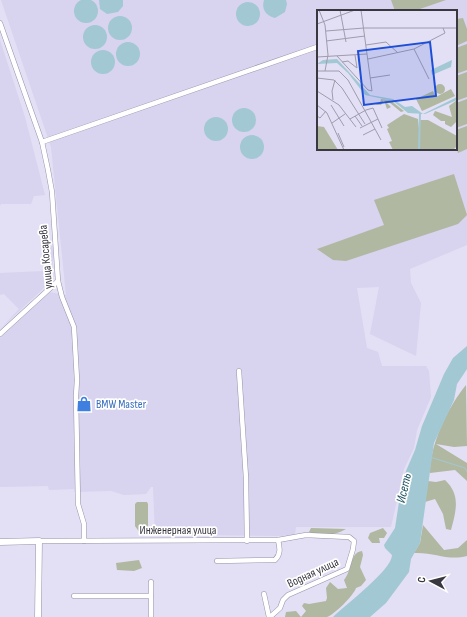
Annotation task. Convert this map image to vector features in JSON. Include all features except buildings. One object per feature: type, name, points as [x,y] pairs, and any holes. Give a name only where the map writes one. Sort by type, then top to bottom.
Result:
[{"type":"street","name":"улица Косарева","points":[[0,23],[42,142],[52,192],[58,281],[62,297],[74,327],[77,380],[78,504],[84,524],[84,541]]},
{"type":"street","points":[[42,142],[317,47]]},
{"type":"street","points":[[0,334],[58,281]]},
{"type":"street","points":[[239,371],[246,478],[246,540]]},
{"type":"street","name":"Инженерная улица","points":[[0,542],[278,540],[306,535],[349,537],[354,541]]},
{"type":"street","points":[[217,561],[275,560],[279,556],[280,549],[278,540]]},
{"type":"street","name":"Водная улица","points":[[269,617],[280,608],[283,600],[288,595],[347,569],[354,541]]},
{"type":"street","points":[[38,617],[39,542]]},
{"type":"street","points":[[151,582],[151,617]]},
{"type":"street","points":[[264,594],[269,617]]},
{"type":"street","points":[[74,596],[151,596]]},
{"type":"shaded area","points":[[1,0],[467,0],[467,245],[410,269],[411,283],[421,303],[416,356],[370,334],[379,287],[357,288],[367,348],[378,352],[382,366],[426,366],[429,371],[431,397],[417,430],[414,448],[404,469],[391,527],[296,527],[295,535],[279,536],[206,535],[206,532],[202,531],[198,531],[196,534],[155,534],[153,487],[151,487],[146,494],[124,495],[111,491],[74,492],[74,489],[49,490],[48,486],[0,487],[0,338],[49,292],[66,295],[51,147]]},
{"type":"shaded area","points":[[0,40],[25,117],[45,195],[34,196],[31,204],[1,204],[0,206]]},
{"type":"shaded area","points":[[53,246],[51,276],[46,286],[0,329],[19,309],[4,294],[0,295],[0,273],[44,271],[45,247]]},
{"type":"green space","points":[[391,0],[446,0],[417,10],[395,10]]},
{"type":"green space","points":[[463,18],[467,29],[467,41],[457,46],[457,19]]},
{"type":"green space","points":[[467,44],[467,70],[457,74],[457,48]]},
{"type":"green space","points":[[467,72],[467,97],[457,101],[457,76]]},
{"type":"green space","points":[[467,99],[467,124],[457,128],[457,103]]},
{"type":"green space","points":[[467,126],[467,149],[458,153],[457,150],[457,130]]},
{"type":"green space","points":[[454,174],[467,215],[458,224],[346,261],[333,260],[317,249],[384,225],[374,200]]},
{"type":"green space","points":[[466,385],[467,446],[454,447],[436,444],[467,463],[467,481],[455,470],[430,473],[433,450],[441,426],[459,394]]},
{"type":"green space","points":[[445,480],[453,491],[456,504],[451,530],[446,529],[443,514],[435,499],[425,502],[428,481],[436,482]]},
{"type":"green space","points":[[137,502],[147,502],[148,504],[148,527],[145,533],[140,533],[135,526],[135,504]]},
{"type":"green space","points":[[423,525],[444,550],[458,548],[467,540],[467,556],[453,558],[414,553],[420,543]]},
{"type":"green space","points":[[311,528],[346,529],[333,534],[323,535],[309,532]]},
{"type":"green space","points":[[383,528],[387,533],[384,538],[379,538],[380,543],[372,543],[368,538],[370,533]]},
{"type":"green space","points":[[362,551],[363,555],[360,567],[366,580],[361,586],[356,588],[348,600],[339,609],[327,617],[301,617],[306,611],[302,606],[304,603],[309,604],[326,601],[326,588],[330,582],[338,589],[347,588],[344,580],[347,576],[353,558],[358,552]]},
{"type":"green space","points":[[139,560],[142,568],[134,571],[117,570],[116,563]]},
{"type":"green space","points":[[296,611],[301,617],[285,617],[286,612]]},
{"type":"water","points":[[86,-1],[95,2],[98,11],[95,20],[86,23],[77,20],[74,11],[77,2]]},
{"type":"water","points":[[99,0],[123,0],[123,6],[118,12],[107,14],[100,9]]},
{"type":"water","points":[[264,0],[286,0],[287,4],[285,12],[275,18],[269,16],[265,12],[263,6]]},
{"type":"water","points":[[248,2],[257,5],[260,14],[257,23],[248,26],[239,23],[236,14],[239,5]]},
{"type":"water","points":[[120,16],[129,19],[132,28],[129,37],[120,40],[111,37],[108,28],[111,19]]},
{"type":"water","points":[[95,25],[104,28],[107,37],[104,46],[95,49],[86,46],[83,37],[86,28]]},
{"type":"water","points":[[128,42],[137,45],[140,54],[137,63],[128,66],[119,63],[116,54],[119,45]]},
{"type":"water","points":[[103,50],[112,53],[115,62],[112,71],[103,74],[94,71],[91,62],[94,53]]},
{"type":"water","points":[[244,108],[253,111],[256,120],[253,129],[244,132],[235,129],[232,120],[235,111]]},
{"type":"water","points":[[216,117],[225,120],[228,129],[225,138],[216,141],[207,138],[204,129],[207,120]]},
{"type":"water","points":[[252,135],[261,138],[264,147],[261,156],[252,159],[243,156],[240,147],[243,138]]},
{"type":"water","name":"Исеть","points":[[467,346],[467,369],[457,384],[454,400],[434,443],[420,543],[411,559],[409,572],[386,603],[370,617],[333,617],[377,578],[390,561],[392,555],[384,545],[395,528],[399,502],[404,492],[402,486],[422,426],[444,374],[453,358]]},
{"type":"waterway","points":[[430,457],[465,468],[467,472]]},
{"type":"place","name":"BMW Master","points":[[84,404]]}]
